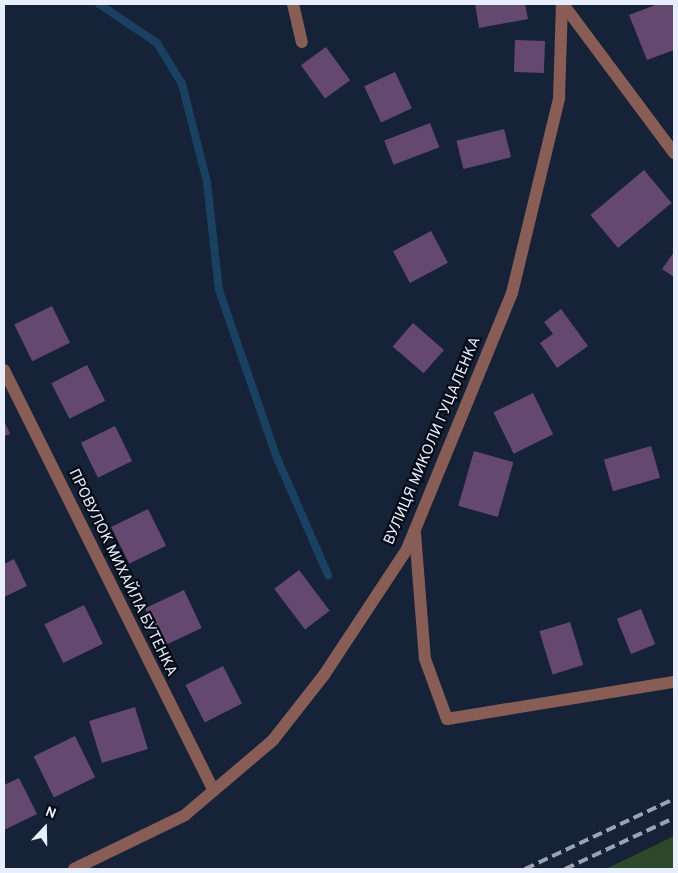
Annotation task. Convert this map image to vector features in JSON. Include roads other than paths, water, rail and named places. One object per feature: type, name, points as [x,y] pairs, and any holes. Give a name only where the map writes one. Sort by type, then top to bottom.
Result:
[{"type":"street","points":[[293,4],[302,42]]},
{"type":"street","points":[[562,4],[674,153]]},
{"type":"street","name":"ВУЛИЦЯ МИКОЛИ ГУЦАЛЕНКА","points":[[74,869],[185,815],[213,789],[273,740],[318,682],[407,548],[512,293],[560,98],[562,4]]},
{"type":"street","name":"ПРОВУЛОК МИХАЙЛА БУТЕНКА","points":[[4,370],[213,789]]},
{"type":"street","points":[[414,530],[425,659],[447,718],[674,682]]},
{"type":"waterway","points":[[99,4],[157,43],[182,84],[207,182],[219,290],[277,458],[328,575]]},
{"type":"railway","points":[[525,869],[674,799]]},
{"type":"railway","points":[[565,869],[674,818]]}]
